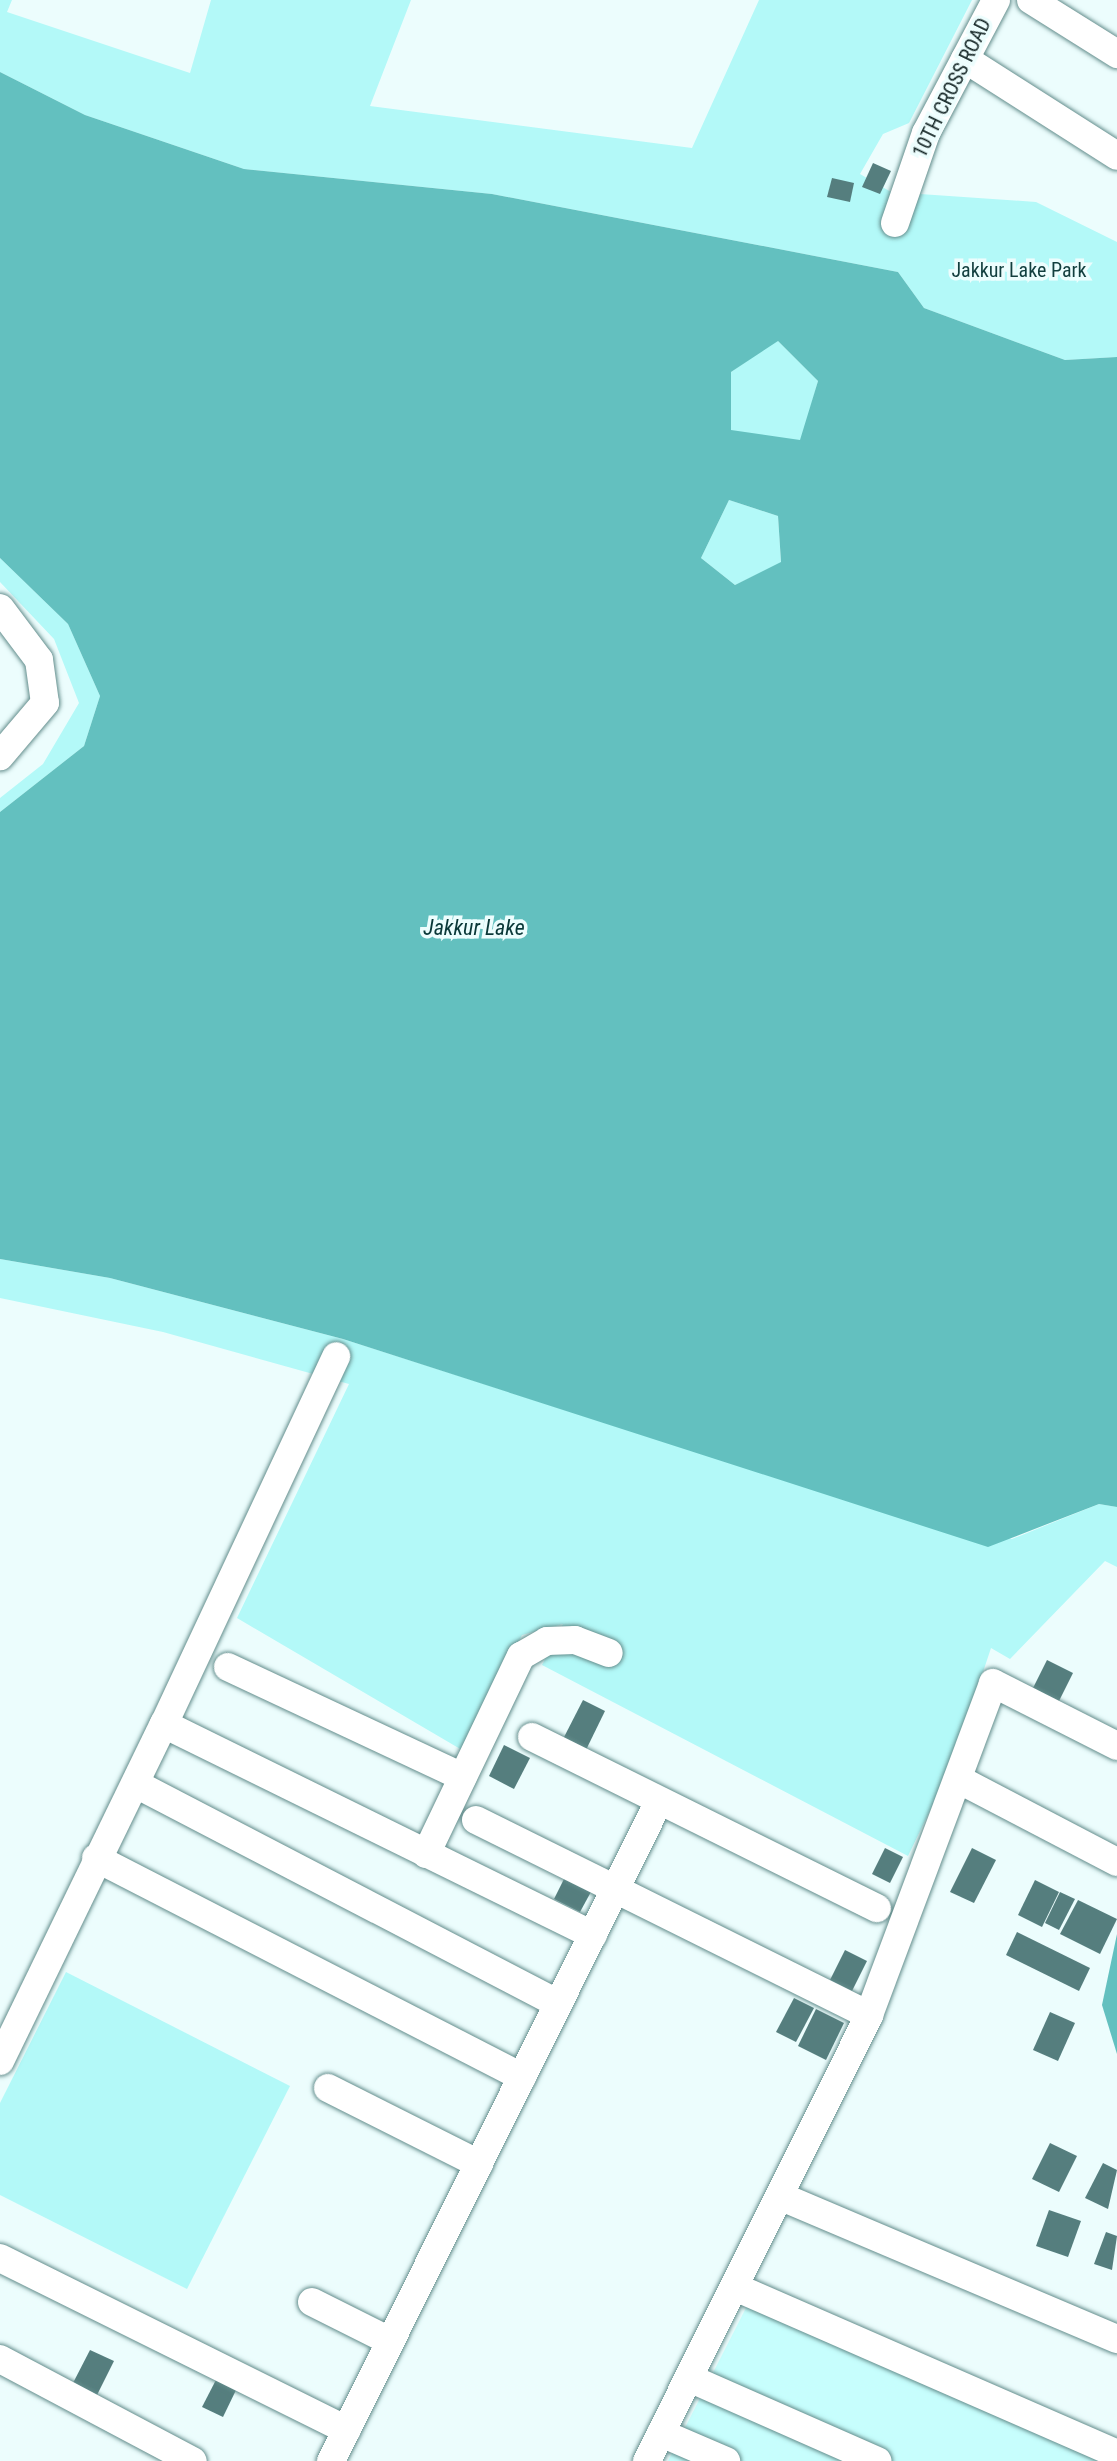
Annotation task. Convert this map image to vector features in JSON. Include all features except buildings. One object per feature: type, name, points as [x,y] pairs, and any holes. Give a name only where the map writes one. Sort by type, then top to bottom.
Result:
[{"type":"street","name":"10TH CROSS ROAD","points":[[895,223],[926,133],[996,0]]},
{"type":"street","points":[[1031,0],[1117,54]]},
{"type":"street","points":[[965,59],[1117,156]]},
{"type":"street","points":[[0,608],[39,660],[45,703],[0,756]]},
{"type":"street","points":[[0,2061],[96,1858],[136,1784],[336,1356]]},
{"type":"street","points":[[426,1854],[521,1656],[547,1641],[575,1640],[609,1653]]},
{"type":"street","points":[[228,1667],[463,1777]]},
{"type":"street","points":[[647,2461],[782,2197],[869,2015],[993,1683],[1117,1746]]},
{"type":"street","points":[[164,1724],[593,1935]]},
{"type":"street","points":[[532,1737],[877,1908]]},
{"type":"street","points":[[958,1779],[1117,1862]]},
{"type":"street","points":[[136,1784],[558,2004]]},
{"type":"street","points":[[331,2461],[659,1801]]},
{"type":"street","points":[[476,1820],[869,2015]]},
{"type":"street","points":[[96,1858],[522,2077]]},
{"type":"street","points":[[328,2088],[479,2164]]},
{"type":"street","points":[[782,2197],[1117,2339]]},
{"type":"street","points":[[0,2258],[347,2430]]},
{"type":"street","points":[[735,2287],[1117,2454]]},
{"type":"street","points":[[312,2302],[390,2341]]},
{"type":"street","points":[[0,2359],[193,2461]]},
{"type":"street","points":[[689,2378],[877,2461]]},
{"type":"street","points":[[661,2433],[726,2461]]},
{"type":"shaded area","points":[[748,2304],[1117,2461],[668,2461]]},
{"type":"green space","name":"Jakkur Lake Park","points":[[0,0],[12,0],[7,12],[190,73],[211,0],[411,0],[370,106],[692,148],[759,0],[972,0],[909,123],[883,134],[860,174],[891,192],[1036,202],[1117,242],[1117,357],[1065,360],[924,308],[898,272],[492,194],[244,169],[85,115],[0,72]]},
{"type":"green space","points":[[777,340],[818,381],[801,441],[731,431],[731,372]]},
{"type":"green space","points":[[729,500],[778,516],[781,563],[735,585],[701,558]]},
{"type":"green space","points":[[0,558],[68,624],[100,696],[84,746],[0,812],[0,798],[43,764],[79,703],[54,639],[0,582]]},
{"type":"green space","points":[[0,1259],[110,1278],[343,1339],[853,1502],[1012,1539],[1099,1504],[1117,1507],[1117,1567],[1105,1561],[1010,1659],[991,1648],[952,1765],[908,1856],[542,1665],[563,1624],[522,1635],[462,1750],[237,1618],[349,1384],[163,1332],[0,1298]]},
{"type":"green space","points":[[66,1972],[290,2086],[187,2289],[0,2195],[0,2103]]},
{"type":"water","name":"Jakkur Lake","points":[[0,72],[85,115],[244,169],[492,194],[898,272],[924,308],[1065,360],[1117,357],[1117,1507],[1099,1504],[988,1547],[343,1339],[110,1278],[0,1259],[0,812],[84,746],[100,696],[68,624],[0,558]],"holes":[[[778,341],[818,381],[800,440],[731,430],[731,372]],[[729,500],[778,516],[781,562],[735,585],[701,558]]]},
{"type":"water","points":[[1117,1934],[1117,2054],[1102,2005]]}]
